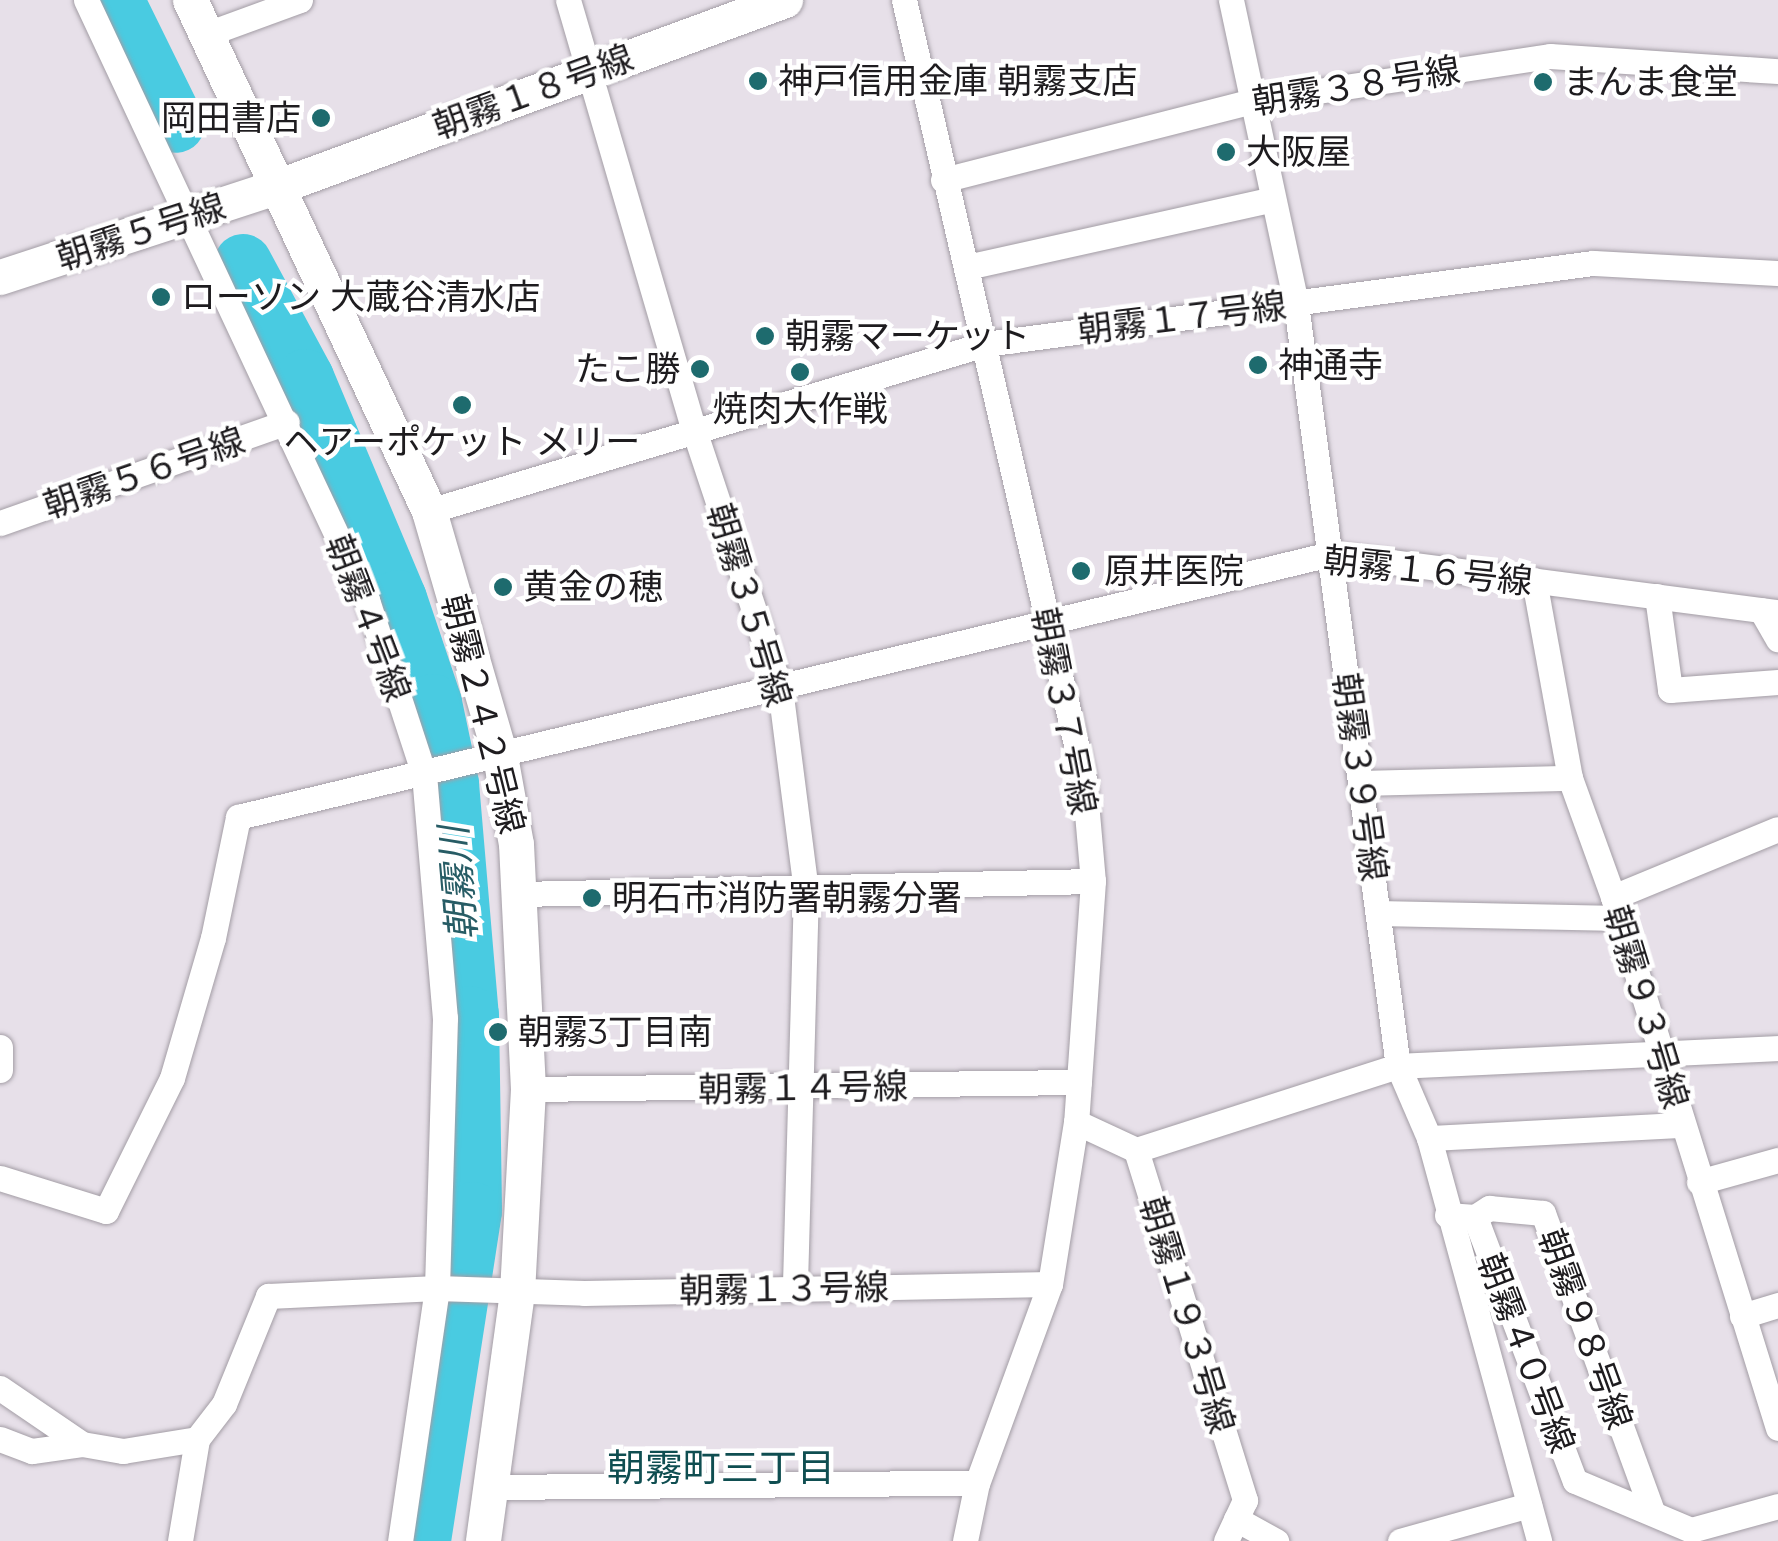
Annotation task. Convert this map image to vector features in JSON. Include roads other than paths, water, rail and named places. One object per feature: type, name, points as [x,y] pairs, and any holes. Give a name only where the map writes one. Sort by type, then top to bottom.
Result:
[{"type":"street","name":"朝霧４号線","points":[[86,0],[287,422],[367,600],[429,772],[445,1018],[442,1288],[400,1541]]},
{"type":"street","name":"朝霧２４２号線","points":[[190,0],[282,186],[429,511],[483,760],[520,894],[528,1089],[502,1291],[482,1541]]},
{"type":"street","points":[[207,34],[300,0]]},
{"type":"street","name":"朝霧３５号線","points":[[568,0],[695,433],[780,688],[806,890],[795,1289]]},
{"type":"street","name":"朝霧１８号線","points":[[282,186],[784,0]]},
{"type":"street","name":"朝霧３７号線","points":[[904,0],[1084,779],[1093,881],[1076,1122],[1050,1284],[977,1483],[966,1541]]},
{"type":"street","name":"朝霧３９号線","points":[[1231,0],[1296,304],[1398,1066],[1429,1138],[1539,1541]]},
{"type":"street","name":"朝霧３８号線","points":[[943,180],[1252,102],[1550,56],[1778,71]]},
{"type":"street","name":"朝霧５号線","points":[[0,278],[282,186]]},
{"type":"street","points":[[966,267],[1273,199]]},
{"type":"street","name":"朝霧１７号線","points":[[429,511],[985,344],[1593,263],[1778,274]]},
{"type":"street","name":"朝霧５６号線","points":[[0,523],[287,422]]},
{"type":"street","name":"朝霧１６号線","points":[[0,1178],[106,1211],[172,1078],[213,938],[238,816],[780,688],[1046,618],[1330,554],[1770,611]]},
{"type":"street","name":"朝霧９３号線","points":[[1534,580],[1570,778],[1616,908],[1658,1053],[1778,1428]]},
{"type":"street","points":[[1657,596],[1670,690],[1778,682]]},
{"type":"street","points":[[1770,611],[1778,639]]},
{"type":"street","points":[[1362,783],[1570,778]]},
{"type":"street","points":[[1378,913],[1616,908],[1778,830]]},
{"type":"street","points":[[520,894],[1093,881]]},
{"type":"street","points":[[0,1046],[0,1070]]},
{"type":"street","points":[[1136,1150],[1398,1066],[1778,1048]]},
{"type":"street","name":"朝霧１４号線","points":[[528,1089],[801,1089],[1078,1082]]},
{"type":"street","name":"朝霧１９３号線","points":[[1076,1122],[1136,1150],[1245,1500],[1231,1530]]},
{"type":"street","points":[[1429,1138],[1681,1125]]},
{"type":"street","points":[[1699,1182],[1778,1160]]},
{"type":"street","name":"朝霧９８号線","points":[[1474,1217],[1490,1208],[1543,1214],[1652,1511]]},
{"type":"street","name":"朝霧４０号線","points":[[1447,1214],[1474,1217],[1575,1481],[1691,1530],[1778,1506]]},
{"type":"street","name":"朝霧１３号線","points":[[197,1439],[224,1404],[268,1296],[442,1288],[502,1291],[1050,1284]]},
{"type":"street","points":[[1742,1316],[1778,1305]]},
{"type":"street","points":[[0,1388],[82,1444]]},
{"type":"street","points":[[0,1439],[32,1451],[82,1444],[123,1451],[197,1439],[180,1541]]},
{"type":"street","points":[[489,1487],[977,1483]]},
{"type":"street","points":[[1400,1541],[1529,1505]]},
{"type":"street","points":[[1231,1530],[1276,1541]]},
{"type":"waterway","name":"朝霧川","points":[[115,0],[176,124]]},
{"type":"waterway","name":"朝霧川","points":[[243,263],[305,378],[398,599],[433,703],[450,784],[470,1015],[473,1211],[422,1541]]},
{"type":"place","name":"神戸信用金庫 朝霧支店","points":[[758,81]]},
{"type":"place","name":"まんま食堂","points":[[1543,82]]},
{"type":"place","name":"岡田書店","points":[[321,118]]},
{"type":"place","name":"大阪屋","points":[[1226,152]]},
{"type":"place","name":"ローソン 大蔵谷清水店","points":[[161,297]]},
{"type":"place","name":"朝霧マーケット","points":[[765,336]]},
{"type":"place","name":"神通寺","points":[[1258,365]]},
{"type":"place","name":"たこ勝","points":[[700,369]]},
{"type":"place","name":"焼肉大作戦","points":[[800,372]]},
{"type":"place","name":"ヘアーポケット メリー","points":[[462,405]]},
{"type":"place","name":"原井医院","points":[[1081,571]]},
{"type":"place","name":"黄金の穂","points":[[503,587]]},
{"type":"place","name":"明石市消防署朝霧分署","points":[[592,898]]},
{"type":"place","name":"朝霧3丁目南","points":[[498,1032]]},
{"type":"district","name":"朝霧町三丁目","points":[[721,1468]]}]
